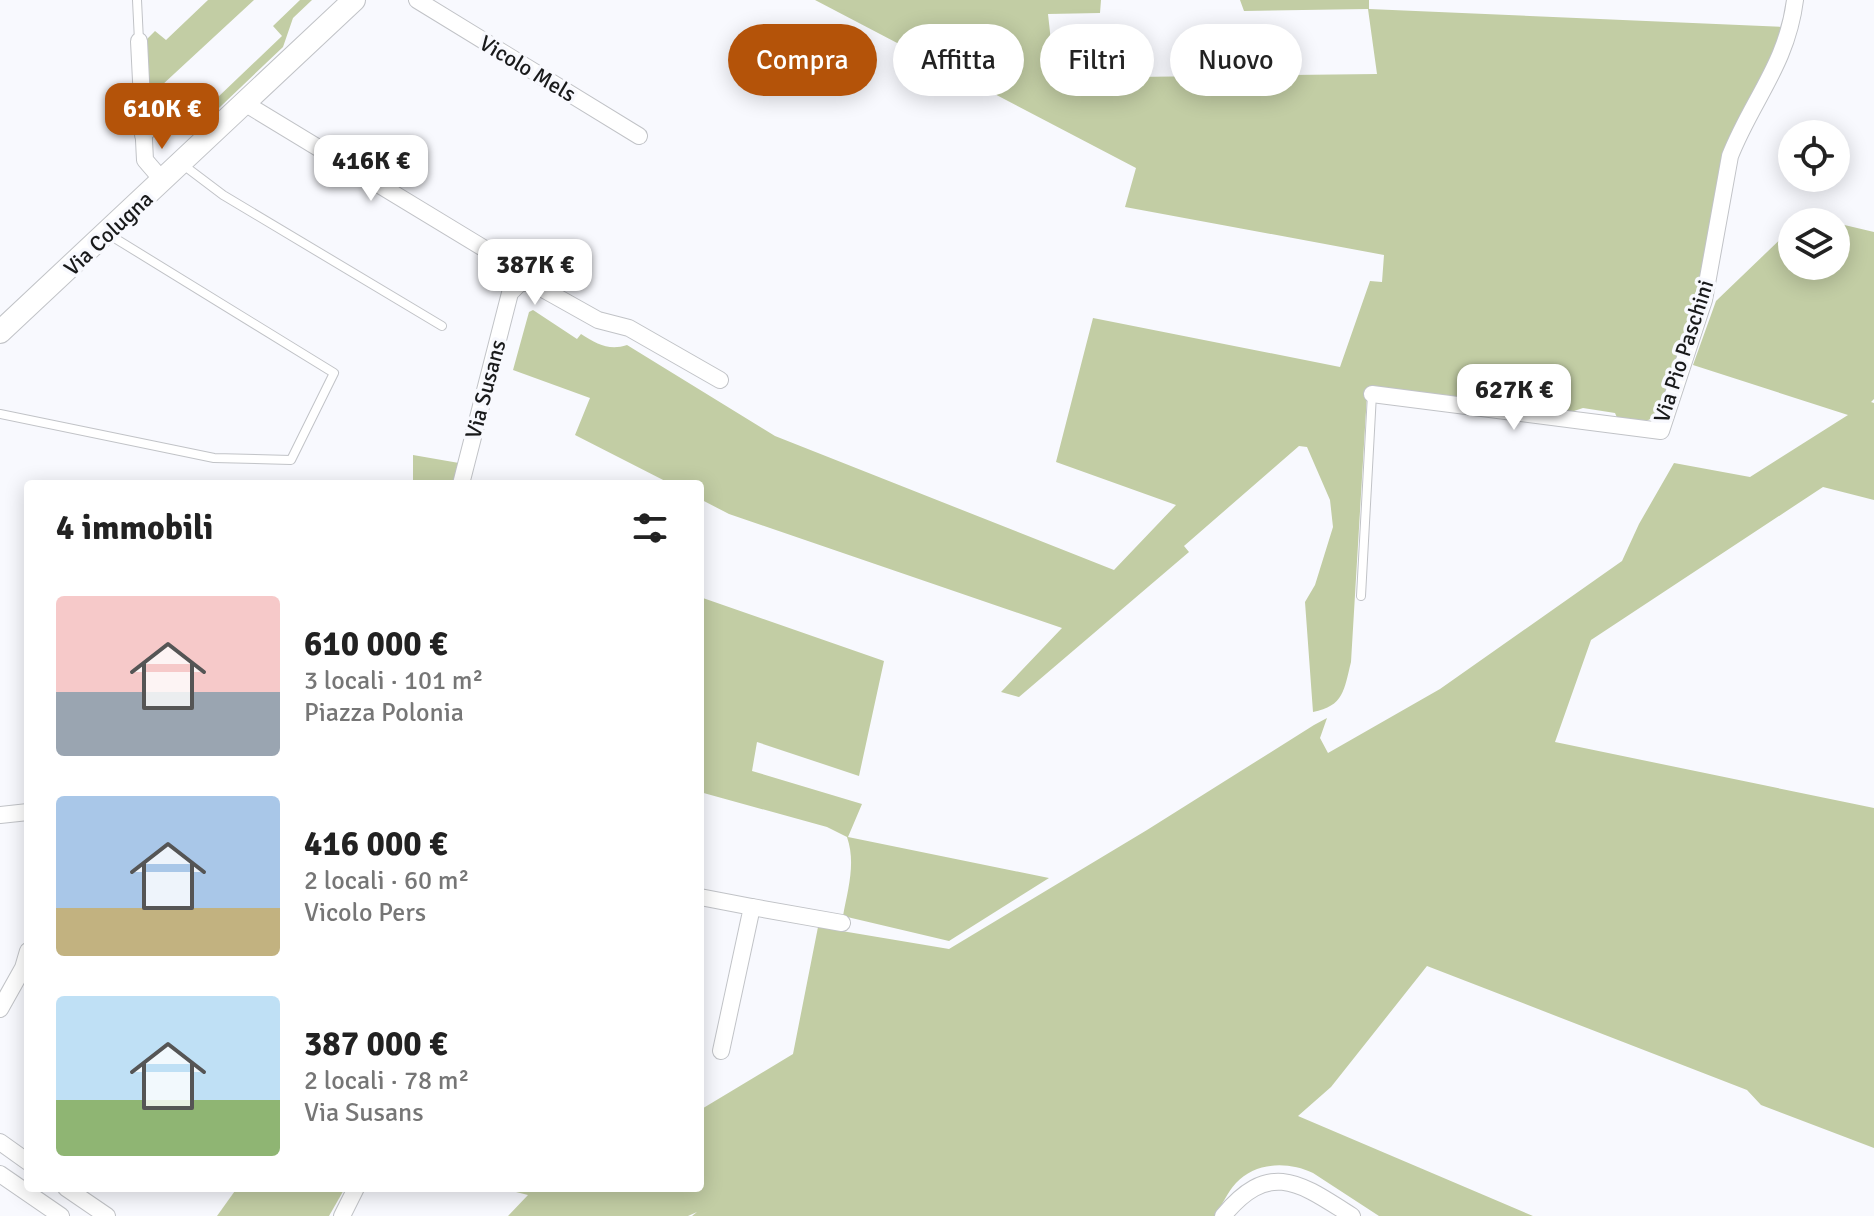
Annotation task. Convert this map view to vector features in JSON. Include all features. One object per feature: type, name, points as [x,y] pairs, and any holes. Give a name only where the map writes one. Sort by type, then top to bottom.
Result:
[{"type":"street","name":"Via Colugna","points":[[0,332],[354,0]]},
{"type":"street","name":"Vicolo Mels","points":[[417,0],[639,136]]},
{"type":"street","name":"Via Pio Paschini","points":[[1372,394],[1661,431],[1704,300],[1730,156],[1783,53],[1795,0]]},
{"type":"street","points":[[139,35],[145,160],[163,181]]},
{"type":"street","points":[[246,104],[513,266],[520,283],[532,283],[598,320],[629,328],[720,380]]},
{"type":"street","points":[[143,135],[164,115]]},
{"type":"street","name":"Via Susans","points":[[462,480],[510,293],[520,283]]},
{"type":"street","points":[[0,815],[24,812]]},
{"type":"street","points":[[704,898],[842,923]]},
{"type":"street","points":[[721,1051],[752,907]]},
{"type":"street","points":[[0,1009],[24,965]]},
{"type":"street","points":[[0,1142],[24,1159]]},
{"type":"street","points":[[0,1174],[24,1192]]},
{"type":"street","points":[[1223,1216],[1248,1191],[1273,1181],[1299,1185],[1352,1216]]},
{"type":"street","points":[[24,1192],[54,1214],[67,1192]]},
{"type":"street","points":[[73,1192],[107,1216]]},
{"type":"street","points":[[342,1216],[354,1192]]},
{"type":"lane","points":[[137,0],[139,35]]},
{"type":"lane","points":[[182,164],[223,195],[442,326]]},
{"type":"lane","points":[[0,414],[214,458],[291,460],[334,373],[107,233]]},
{"type":"lane","points":[[1361,596],[1372,394]]},
{"type":"green space","points":[[208,0],[254,0],[148,98],[145,41],[155,31],[166,40]]},
{"type":"green space","points":[[300,0],[312,0],[293,18],[283,47],[200,126],[194,120],[282,36],[273,26]]},
{"type":"green space","points":[[815,0],[1101,0],[1100,13],[1048,14],[1049,24],[1040,24],[1040,96],[1154,96],[1154,77],[1170,77],[1170,96],[1302,96],[1302,75],[1377,74],[1368,9],[1244,11],[1240,0],[1369,0],[1369,9],[1784,27],[1777,53],[1747,107],[1698,299],[1663,409],[1652,418],[1632,423],[1619,422],[1615,413],[1583,408],[1568,413],[1367,394],[1351,662],[1344,689],[1337,701],[1313,712],[1305,602],[1315,585],[1333,527],[1330,500],[1307,447],[1299,446],[1184,546],[1189,552],[1019,697],[1001,692],[1062,628],[729,514],[704,501],[704,480],[663,480],[575,435],[590,398],[513,370],[529,312],[533,310],[577,339],[581,334],[603,346],[627,345],[775,436],[1114,570],[1176,505],[1056,462],[1093,318],[1340,367],[1370,281],[1382,282],[1384,255],[1125,207],[1136,168],[998,96],[1024,96],[1024,24],[893,24],[893,41],[877,32],[877,24],[861,24]]},
{"type":"green space","points":[[1850,226],[1874,232],[1874,399],[1871,402],[1874,403],[1874,500],[1823,487],[1591,640],[1555,742],[1874,808],[1874,1148],[1761,1105],[1747,1090],[1427,966],[1331,1087],[1298,1116],[1533,1216],[1379,1216],[1313,1173],[1283,1165],[1262,1167],[1244,1176],[1230,1191],[1215,1216],[692,1216],[697,1212],[688,1216],[508,1216],[528,1195],[516,1192],[704,1192],[704,1108],[793,1054],[818,927],[949,949],[1327,718],[1320,738],[1328,753],[1440,689],[1622,561],[1674,463],[1750,477],[1848,415],[1693,365],[1716,301],[1778,241],[1778,280],[1850,280]]},
{"type":"green space","points":[[413,455],[459,463],[454,480],[413,480]]},
{"type":"green space","points":[[704,598],[884,661],[859,776],[757,742],[752,771],[862,804],[848,837],[1049,878],[949,941],[843,916],[849,886],[850,847],[847,837],[827,827],[704,793]]},
{"type":"green space","points":[[234,1192],[343,1192],[329,1216],[217,1216]]}]
